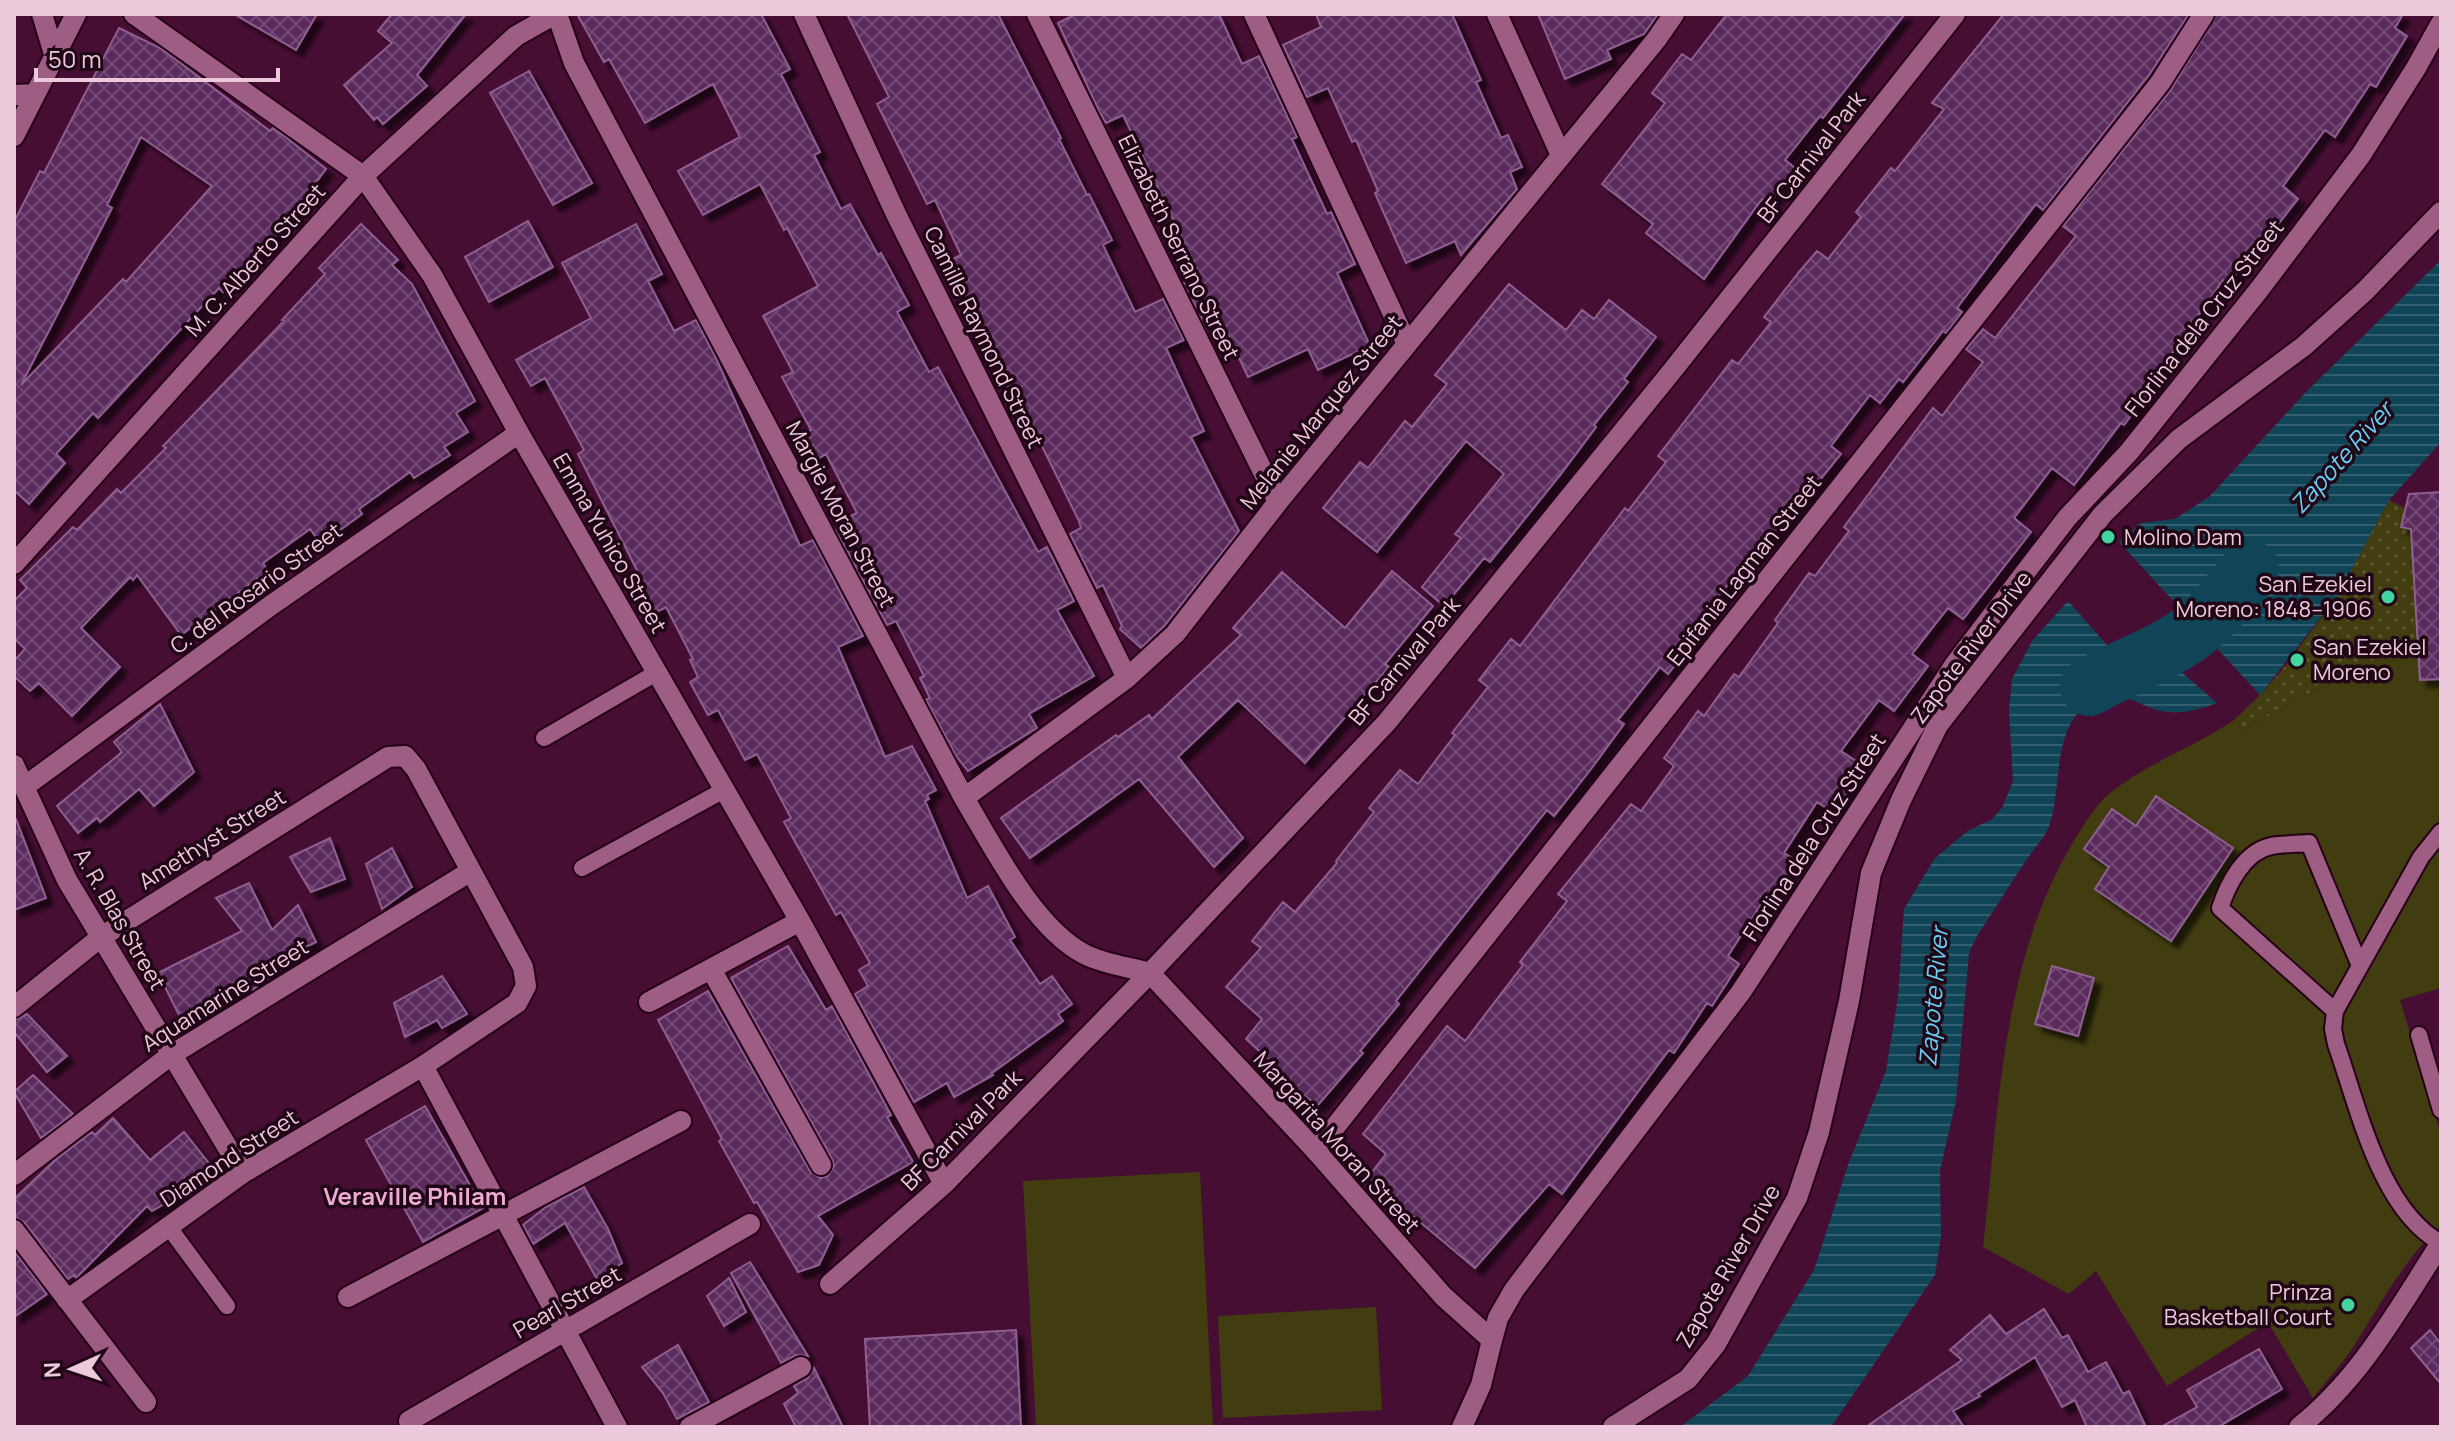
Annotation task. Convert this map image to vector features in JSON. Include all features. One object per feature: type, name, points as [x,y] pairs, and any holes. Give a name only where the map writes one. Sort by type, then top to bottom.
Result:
[{"type":"street","points":[[42,14],[54,54]]},
{"type":"street","points":[[14,136],[24,94],[54,54],[76,14]]},
{"type":"street","name":"Emma Yuhico Street","points":[[134,14],[363,176],[432,275],[519,433],[800,921],[944,1184]]},
{"type":"street","name":"M. C. Alberto Street","points":[[14,564],[363,176],[516,36],[556,14]]},
{"type":"street","name":"Margie Moran Street","points":[[556,14],[574,63],[964,798],[1025,899],[1065,940],[1087,956],[1150,973]]},
{"type":"street","name":"Camille Raymond Street","points":[[804,14],[896,214],[1127,678]]},
{"type":"street","name":"Elizabeth Serrano Street","points":[[1037,14],[1278,502]]},
{"type":"street","points":[[1254,14],[1407,344]]},
{"type":"street","points":[[1497,14],[1561,155]]},
{"type":"street","name":"Melanie Marquez Street","points":[[964,798],[1127,678],[1175,634],[1278,502],[1656,40],[1674,14]]},
{"type":"street","name":"BF Carnival Park","points":[[830,1284],[944,1184],[1150,973],[1387,722],[1672,371],[1955,14]]},
{"type":"street","name":"Epifania Lagman Street","points":[[1316,1151],[2160,83],[2204,14]]},
{"type":"street","name":"Florlina dela Cruz Street","points":[[1462,1427],[1481,1385],[1498,1318],[1514,1290],[1741,992],[1955,664],[2067,518],[2129,452],[2248,303],[2361,155],[2441,23]]},
{"type":"street","name":"Zapote River Drive","points":[[1613,1427],[1688,1379],[1716,1344],[1797,1198],[1819,1132],[1849,1001],[1871,873],[1901,800],[1938,725],[2103,514],[2179,439],[2304,346],[2365,291],[2441,212]]},
{"type":"street","name":"C. del Rosario Street","points":[[24,787],[270,606],[519,433]]},
{"type":"street","name":"Amethyst Street","points":[[14,1007],[101,937],[388,757],[405,756],[416,769],[471,871]]},
{"type":"street","name":"A. R. Blas Street","points":[[14,765],[67,880],[243,1173]]},
{"type":"street","name":"Diamond Street","points":[[67,1300],[243,1173],[423,1066],[517,1003],[526,986],[523,967],[471,871]]},
{"type":"street","name":"Aquamarine Street","points":[[14,1175],[171,1055],[471,871]]},
{"type":"street","points":[[649,1002],[800,921]]},
{"type":"street","points":[[711,969],[821,1165]]},
{"type":"street","name":"Margarita Moran Street","points":[[1150,973],[1316,1151],[1443,1296],[1492,1340]]},
{"type":"street","points":[[423,1066],[617,1427]]},
{"type":"street","points":[[348,1297],[681,1121]]},
{"type":"street","name":"Pearl Street","points":[[409,1421],[750,1224]]},
{"type":"street","points":[[14,1230],[146,1402]]},
{"type":"street","points":[[2299,1427],[2326,1406],[2361,1365],[2441,1243]]},
{"type":"street","points":[[690,1427],[801,1367]]},
{"type":"lane","points":[[544,738],[656,673]]},
{"type":"lane","points":[[582,868],[724,790]]},
{"type":"lane","points":[[2441,832],[2421,857],[2335,1011],[2333,1029],[2382,1175],[2422,1230],[2441,1243]]},
{"type":"lane","points":[[2335,1011],[2220,908],[2234,877],[2253,856],[2268,847],[2309,843],[2360,966]]},
{"type":"lane","points":[[2419,1035],[2441,1110]]},
{"type":"lane","points":[[168,1226],[227,1306]]},
{"type":"shaded area","points":[[2389,500],[2410,511],[2418,641],[2405,642],[2242,730],[2234,720],[2283,669],[2338,595]]},
{"type":"shaded area","points":[[2418,641],[2441,668],[2441,988],[2400,1000],[2441,1135],[2441,1225],[2405,1267],[2350,1351],[2313,1398],[2268,1322],[2167,1386],[2096,1271],[2069,1294],[1983,1247],[2007,1037],[2032,935],[2050,886],[2075,839],[2098,805],[2122,784],[2234,720],[2242,730],[2405,642]]},
{"type":"shaded area","points":[[1200,1172],[1213,1427],[1036,1427],[1023,1181]]},
{"type":"shaded area","points":[[1376,1307],[1382,1410],[1223,1418],[1218,1316]]},
{"type":"water","points":[[2441,260],[2441,442],[2389,500],[2338,595],[2260,695],[2119,542],[2141,523],[2175,519],[2209,497],[2307,391]]},
{"type":"water","points":[[2068,601],[2114,653],[2138,634],[2217,703],[2195,710],[2173,712],[2112,696],[2087,705],[2074,718],[2061,753],[2048,829],[1969,953],[1956,1101],[1940,1170],[1941,1236],[1935,1275],[1831,1427],[1680,1427],[1748,1376],[1814,1270],[1849,1162],[1886,1071],[1898,997],[1904,909],[1935,858],[1969,830],[1991,820],[2002,808],[2013,781],[2009,710],[2012,679],[2032,641]]},
{"type":"building","points":[[234,14],[317,14],[296,50]]},
{"type":"building","points":[[392,14],[466,14],[417,75],[427,86],[383,124],[377,117],[374,120],[344,85],[392,43],[378,31]]},
{"type":"building","points":[[577,14],[761,14],[790,69],[781,74],[820,152],[814,155],[841,209],[850,204],[878,255],[881,253],[909,305],[897,312],[929,372],[938,367],[1038,552],[1047,547],[1074,601],[1057,610],[1094,676],[1029,714],[1037,728],[968,771],[956,756],[926,700],[930,698],[920,678],[924,676],[896,621],[887,625],[836,530],[848,524],[845,519],[857,513],[826,454],[816,460],[802,434],[811,430],[782,377],[793,372],[763,316],[818,286],[760,184],[703,215],[678,171],[740,137],[713,84],[645,123],[609,59],[604,62]]},
{"type":"building","points":[[847,14],[998,14],[1112,240],[1103,245],[1135,312],[1163,299],[1184,340],[1166,348],[1204,431],[1191,437],[1239,531],[1165,625],[1141,648],[1120,629],[1122,626],[1103,585],[1097,588],[1070,534],[1081,528],[1079,521],[1026,414],[1022,416],[942,264],[961,255],[935,200],[927,204],[877,104],[889,97]]},
{"type":"building","points":[[1076,14],[1219,14],[1242,64],[1259,56],[1297,137],[1292,139],[1327,214],[1331,212],[1355,264],[1337,273],[1370,346],[1318,370],[1308,349],[1248,377],[1222,322],[1207,329],[1184,282],[1200,275],[1123,115],[1106,123],[1100,113],[1058,23]]},
{"type":"building","points":[[1316,14],[1452,14],[1481,80],[1476,82],[1501,138],[1508,135],[1522,167],[1510,172],[1517,189],[1461,255],[1455,241],[1406,263],[1356,140],[1352,142],[1328,88],[1307,97],[1283,45],[1321,27]]},
{"type":"building","points":[[1538,14],[1658,14],[1644,34],[1607,50],[1611,59],[1565,79]]},
{"type":"building","points":[[1727,14],[1905,14],[1823,118],[1820,116],[1785,160],[1796,169],[1769,204],[1762,199],[1704,279],[1646,233],[1653,224],[1602,184],[1665,103],[1652,93],[1682,54],[1691,60]]},
{"type":"building","points":[[2004,14],[2189,14],[2149,75],[2043,210],[2036,204],[1996,256],[1957,308],[1962,312],[1946,333],[1943,331],[1903,382],[1899,379],[1880,403],[1870,395],[1831,446],[1841,454],[1693,629],[1699,634],[1668,674],[1660,667],[1618,720],[1624,724],[1591,769],[1554,816],[1547,810],[1396,1001],[1399,1004],[1360,1051],[1363,1053],[1317,1106],[1267,1063],[1269,1060],[1246,1039],[1262,1019],[1226,987],[1261,948],[1252,941],[1283,902],[1295,912],[1337,863],[1374,812],[1369,808],[1400,770],[1418,784],[1488,687],[1479,680],[1511,639],[1520,646],[1625,508],[1628,511],[1666,462],[1658,456],[1732,360],[1738,364],[1771,322],[1764,317],[1799,272],[1817,251],[1828,259],[1861,217],[1856,212],[1891,168],[1895,171],[1944,109],[1932,103]]},
{"type":"building","points":[[2217,14],[2403,14],[2395,28],[2407,36],[2376,87],[2370,84],[2335,137],[2325,130],[2283,186],[2298,199],[2264,242],[2261,240],[2229,284],[2223,280],[2155,378],[2158,380],[2124,425],[2121,423],[2074,485],[2052,468],[2014,518],[2031,532],[1963,619],[1948,608],[1912,654],[1928,666],[1894,711],[1879,700],[1841,751],[1865,767],[1834,813],[1817,802],[1784,853],[1797,861],[1769,904],[1763,901],[1728,956],[1739,964],[1712,1006],[1707,1003],[1674,1053],[1669,1050],[1562,1194],[1549,1184],[1475,1268],[1414,1217],[1410,1221],[1364,1182],[1386,1154],[1363,1134],[1447,1026],[1465,1041],[1567,901],[1558,894],[1631,804],[1641,811],[1674,766],[1664,758],[1698,711],[1704,716],[1734,674],[1739,677],[1778,623],[1775,620],[1809,573],[1815,576],[1849,531],[1844,527],[1933,408],[1942,416],[1983,362],[1966,349],[1983,329],[1995,338],[2076,236],[2063,226],[2170,91]]},
{"type":"building","points":[[119,28],[162,49],[270,131],[273,128],[326,169],[268,246],[266,244],[223,292],[219,288],[98,418],[93,413],[56,454],[65,463],[29,504],[14,490],[14,222],[40,171],[44,173]],"holes":[[[141,137],[212,186],[126,282],[123,279],[21,385],[112,208],[107,205]]]},
{"type":"building","points":[[529,71],[592,183],[553,205],[490,93]]},
{"type":"building","points":[[528,221],[553,267],[489,302],[465,257]]},
{"type":"building","points":[[361,224],[398,260],[392,265],[412,284],[475,401],[456,413],[468,432],[444,447],[450,455],[414,478],[410,472],[359,509],[362,514],[321,544],[310,529],[263,563],[268,571],[181,635],[137,575],[133,580],[130,577],[81,628],[120,667],[72,716],[39,683],[30,691],[14,676],[14,661],[25,649],[14,638],[14,601],[27,588],[20,580],[73,527],[77,530],[117,489],[121,493],[166,448],[163,446],[325,274],[319,268]]},
{"type":"building","points":[[636,224],[662,274],[648,281],[674,331],[696,320],[800,546],[813,540],[863,636],[838,647],[885,757],[912,746],[936,790],[927,795],[929,799],[925,801],[967,898],[988,886],[1015,937],[1010,940],[1040,984],[1052,976],[1072,1004],[1058,1014],[1063,1021],[993,1075],[954,1097],[947,1083],[914,1102],[855,994],[868,986],[859,970],[870,963],[841,912],[836,915],[784,822],[791,818],[757,754],[745,760],[718,710],[708,715],[690,682],[698,677],[690,660],[693,659],[666,607],[653,614],[636,583],[642,580],[578,454],[584,450],[545,378],[531,386],[516,360],[591,318],[562,263]]},
{"type":"building","points":[[1509,284],[1566,330],[1582,310],[1594,319],[1609,300],[1656,337],[1624,379],[1628,382],[1561,474],[1490,562],[1484,558],[1444,606],[1422,587],[1461,538],[1455,534],[1504,474],[1466,441],[1377,552],[1323,508],[1360,462],[1368,468],[1405,421],[1412,427],[1447,384],[1435,375]]},
{"type":"building","points":[[2441,492],[2441,679],[2420,680],[2411,529],[2401,527],[2409,494]]},
{"type":"building","points":[[1392,571],[1433,606],[1385,664],[1389,667],[1305,763],[1238,700],[1178,757],[1243,838],[1214,867],[1139,779],[1030,858],[1001,818],[1116,735],[1118,737],[1149,715],[1152,719],[1241,635],[1233,628],[1282,572],[1345,628]]},
{"type":"building","points":[[160,704],[194,772],[154,806],[139,789],[100,822],[97,818],[78,833],[57,806],[122,752],[114,742]]},
{"type":"building","points":[[2156,796],[2233,848],[2171,941],[2095,889],[2109,867],[2084,849],[2112,809],[2136,826]]},
{"type":"building","points":[[14,819],[46,898],[14,910]]},
{"type":"building","points":[[330,838],[345,879],[311,892],[290,857]]},
{"type":"building","points":[[392,848],[412,887],[382,909],[366,864]]},
{"type":"building","points":[[249,883],[272,930],[298,905],[316,942],[276,962],[280,970],[252,990],[247,980],[181,1019],[158,973],[242,931],[216,898]]},
{"type":"building","points":[[788,946],[826,1010],[832,1006],[913,1162],[818,1216],[833,1235],[819,1265],[798,1272],[719,1141],[722,1139],[658,1020],[708,991],[810,1171],[820,1178],[828,1176],[834,1166],[832,1159],[731,978]]},
{"type":"building","points":[[2052,966],[2094,978],[2078,1036],[2035,1024]]},
{"type":"building","points":[[442,976],[467,1014],[442,1028],[437,1020],[405,1037],[394,1003]]},
{"type":"building","points":[[27,1014],[67,1056],[47,1072],[14,1032],[14,1020]]},
{"type":"building","points":[[33,1075],[73,1114],[41,1138],[14,1092]]},
{"type":"building","points":[[425,1106],[483,1208],[423,1242],[366,1140]]},
{"type":"building","points":[[113,1118],[150,1160],[184,1132],[212,1167],[176,1197],[152,1211],[147,1206],[76,1278],[74,1275],[68,1279],[24,1222],[14,1217],[14,1199],[54,1161],[92,1132],[95,1135]]},
{"type":"building","points":[[584,1187],[608,1229],[622,1263],[597,1279],[565,1223],[533,1244],[523,1225],[546,1207]]},
{"type":"building","points":[[14,1251],[47,1294],[14,1317]]},
{"type":"building","points":[[750,1262],[808,1356],[796,1355],[781,1363],[731,1273]]},
{"type":"building","points":[[729,1278],[746,1312],[724,1326],[707,1296]]},
{"type":"building","points":[[2044,1309],[2062,1338],[2068,1335],[2088,1372],[2106,1362],[2123,1394],[2129,1391],[2146,1427],[2087,1427],[2075,1400],[2062,1407],[2035,1357],[1953,1411],[1964,1427],[1866,1427],[1962,1360],[1950,1350],[1990,1315],[2006,1334]]},
{"type":"building","points":[[1016,1330],[1021,1427],[870,1427],[865,1339]]},
{"type":"building","points":[[2430,1330],[2441,1344],[2441,1384],[2411,1348]]},
{"type":"building","points":[[678,1345],[709,1402],[677,1419],[663,1393],[642,1367]]},
{"type":"building","points":[[2259,1349],[2282,1389],[2218,1427],[2161,1427],[2197,1407],[2187,1390]]},
{"type":"building","points":[[814,1368],[843,1427],[796,1427],[784,1404],[798,1393],[794,1386],[808,1378]]},
{"type":"waterway","name":"Zapote River","points":[[2089,687],[2170,647],[2195,630],[2250,569]]},
{"type":"place","name":"Molino Dam","points":[[2108,537]]},
{"type":"place","name":"San Ezekiel Moreno: 1848–1906","points":[[2388,597]]},
{"type":"place","name":"San Ezekiel Moreno","points":[[2297,660]]},
{"type":"place","name":"Prinza Basketball Court","points":[[2348,1305]]},
{"type":"district","name":"Veraville Philam","points":[[415,1197]]}]
